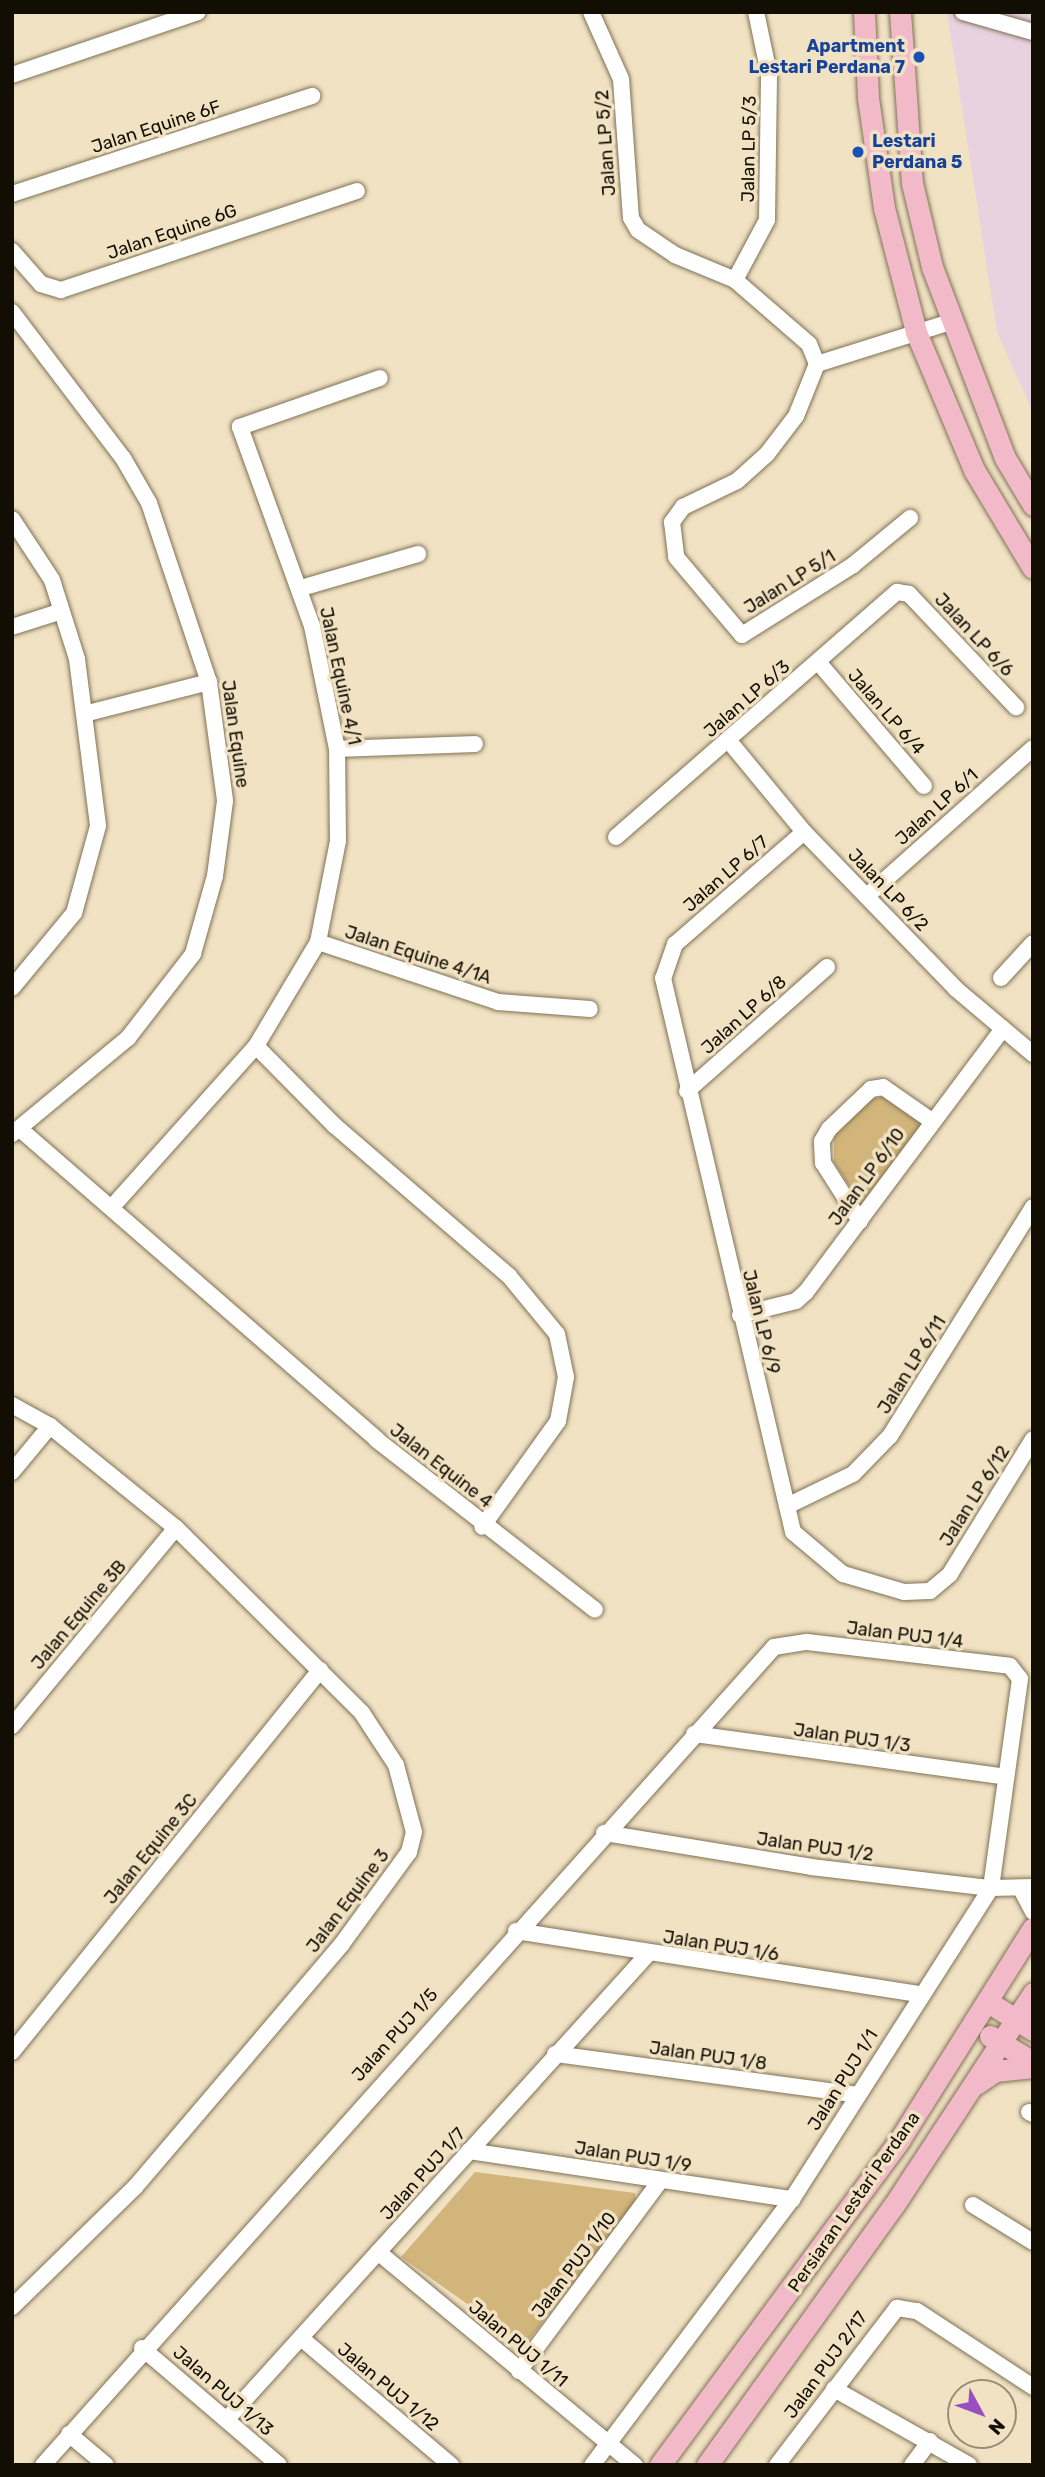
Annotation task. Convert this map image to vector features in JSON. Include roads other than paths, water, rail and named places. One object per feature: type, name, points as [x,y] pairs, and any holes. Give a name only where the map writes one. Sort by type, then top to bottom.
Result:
[{"type":"main road","points":[[864,12],[867,98],[884,208],[916,332],[974,470],[1033,568]]},
{"type":"main road","points":[[900,12],[912,183],[950,322],[1005,458],[1033,505]]},
{"type":"main road","name":"Persiaran Lestari Perdana","points":[[660,2465],[824,2246],[974,2026],[1033,1928]]},
{"type":"main road","name":"Persiaran Lestari Perdana","points":[[707,2465],[1001,2042],[1024,2025],[1033,1993]]},
{"type":"main road","points":[[988,2002],[1024,2025]]},
{"type":"main road","points":[[974,2026],[1033,2065]]},
{"type":"main road","points":[[970,2088],[995,2071],[1033,2065]]},
{"type":"street","points":[[12,75],[198,12]]},
{"type":"street","name":"Jalan LP 5/2","points":[[591,12],[621,79],[631,218],[676,255],[735,280]]},
{"type":"street","name":"Jalan LP 5/3","points":[[735,280],[766,220],[769,74],[756,12]]},
{"type":"street","points":[[963,12],[1033,32]]},
{"type":"street","name":"Jalan Equine 6F","points":[[12,194],[312,96]]},
{"type":"street","name":"Jalan Equine 6G","points":[[12,251],[41,284],[61,290],[357,191]]},
{"type":"street","points":[[735,280],[810,344],[817,364],[950,322]]},
{"type":"street","name":"Jalan Equine","points":[[12,312],[123,458],[149,503],[209,682],[225,801],[215,876],[193,954],[128,1038],[17,1132]]},
{"type":"street","name":"Jalan LP 5/1","points":[[817,364],[796,416],[767,454],[737,481],[683,507],[672,522],[676,557],[742,635],[853,565],[910,518]]},
{"type":"street","name":"Jalan Equine 4/1","points":[[112,1207],[256,1046],[318,942],[338,841],[337,749],[301,588],[240,428],[380,379]]},
{"type":"street","points":[[12,519],[38,554],[62,611],[88,713],[98,826],[87,879],[66,924],[12,988]]},
{"type":"street","points":[[301,588],[418,554]]},
{"type":"street","name":"Jalan LP 6/3","points":[[616,837],[903,591]]},
{"type":"street","name":"Jalan LP 6/6","points":[[903,591],[1016,707]]},
{"type":"street","points":[[12,627],[62,611]]},
{"type":"street","name":"Jalan LP 6/4","points":[[818,662],[925,786]]},
{"type":"street","points":[[88,713],[209,682]]},
{"type":"street","name":"Jalan LP 6/2","points":[[729,741],[804,832],[1003,1029],[1033,1054]]},
{"type":"street","points":[[337,749],[475,744]]},
{"type":"street","name":"Jalan LP 6/1","points":[[867,896],[1033,748]]},
{"type":"street","name":"Jalan LP 6/7","points":[[675,944],[804,832]]},
{"type":"street","name":"Jalan Equine 4/1A","points":[[318,942],[498,1002],[590,1009]]},
{"type":"street","points":[[1001,978],[1033,943]]},
{"type":"street","name":"Jalan LP 6/9","points":[[675,944],[663,978],[740,1315],[787,1506],[800,1541],[844,1573],[917,1593],[950,1574]]},
{"type":"street","name":"Jalan LP 6/8","points":[[687,1091],[827,967]]},
{"type":"street","name":"Jalan LP 6/10","points":[[740,1315],[796,1301],[860,1221],[1003,1029]]},
{"type":"street","name":"Jalan Equine 4","points":[[17,1132],[112,1207],[482,1527],[558,1421],[566,1377],[557,1334],[509,1276],[334,1125],[256,1046]]},
{"type":"street","points":[[860,1221],[823,1163],[822,1141],[829,1129],[870,1089],[883,1087],[932,1121]]},
{"type":"street","name":"Jalan LP 6/11","points":[[787,1506],[853,1474],[890,1436],[1033,1207]]},
{"type":"street","name":"Jalan Equine 3","points":[[12,1405],[50,1426],[176,1528],[362,1713],[397,1765],[414,1832],[409,1852],[350,1935],[135,2187],[12,2307]]},
{"type":"street","points":[[12,1472],[50,1426]]},
{"type":"street","name":"Jalan LP 6/12","points":[[950,1574],[1033,1439]]},
{"type":"street","points":[[482,1527],[595,1610]]},
{"type":"street","name":"Jalan Equine 3B","points":[[12,1726],[176,1528]]},
{"type":"street","name":"Jalan PUJ 1/4","points":[[786,1641],[1018,1671]]},
{"type":"street","name":"Jalan PUJ 1/5","points":[[43,2465],[142,2348],[604,1833],[694,1734],[786,1641]]},
{"type":"street","name":"Jalan Equine 3C","points":[[12,2052],[320,1670]]},
{"type":"street","name":"Jalan PUJ 1/1","points":[[592,2465],[792,2199],[920,1994],[991,1888],[1018,1671]]},
{"type":"street","name":"Jalan PUJ 1/3","points":[[694,1734],[1006,1777]]},
{"type":"street","name":"Jalan PUJ 1/2","points":[[604,1833],[991,1888],[1027,1889],[1033,1912]]},
{"type":"street","name":"Jalan PUJ 1/6","points":[[516,1931],[648,1954],[920,1994]]},
{"type":"street","name":"Jalan PUJ 1/7","points":[[227,2419],[648,1954]]},
{"type":"street","name":"Jalan PUJ 1/8","points":[[555,2054],[857,2095]]},
{"type":"street","name":"Jalan PUJ 1/9","points":[[469,2151],[792,2199]]},
{"type":"street","name":"Jalan PUJ 1/10","points":[[519,2371],[660,2181]]},
{"type":"street","points":[[973,2205],[1033,2242]]},
{"type":"street","name":"Jalan PUJ 1/11","points":[[378,2252],[635,2465]]},
{"type":"street","name":"Jalan PUJ 2/17","points":[[776,2465],[887,2314],[917,2311],[1033,2387]]},
{"type":"street","name":"Jalan PUJ 1/12","points":[[301,2338],[452,2465]]},
{"type":"street","name":"Jalan PUJ 1/13","points":[[142,2348],[279,2465]]},
{"type":"street","points":[[834,2389],[970,2465]]},
{"type":"street","points":[[69,2434],[106,2465]]},
{"type":"street","points":[[912,2465],[930,2441]]},
{"type":"place","name":"Apartment Lestari Perdana 7","points":[[919,57]]},
{"type":"place","name":"Lestari Perdana 5","points":[[858,152]]}]
